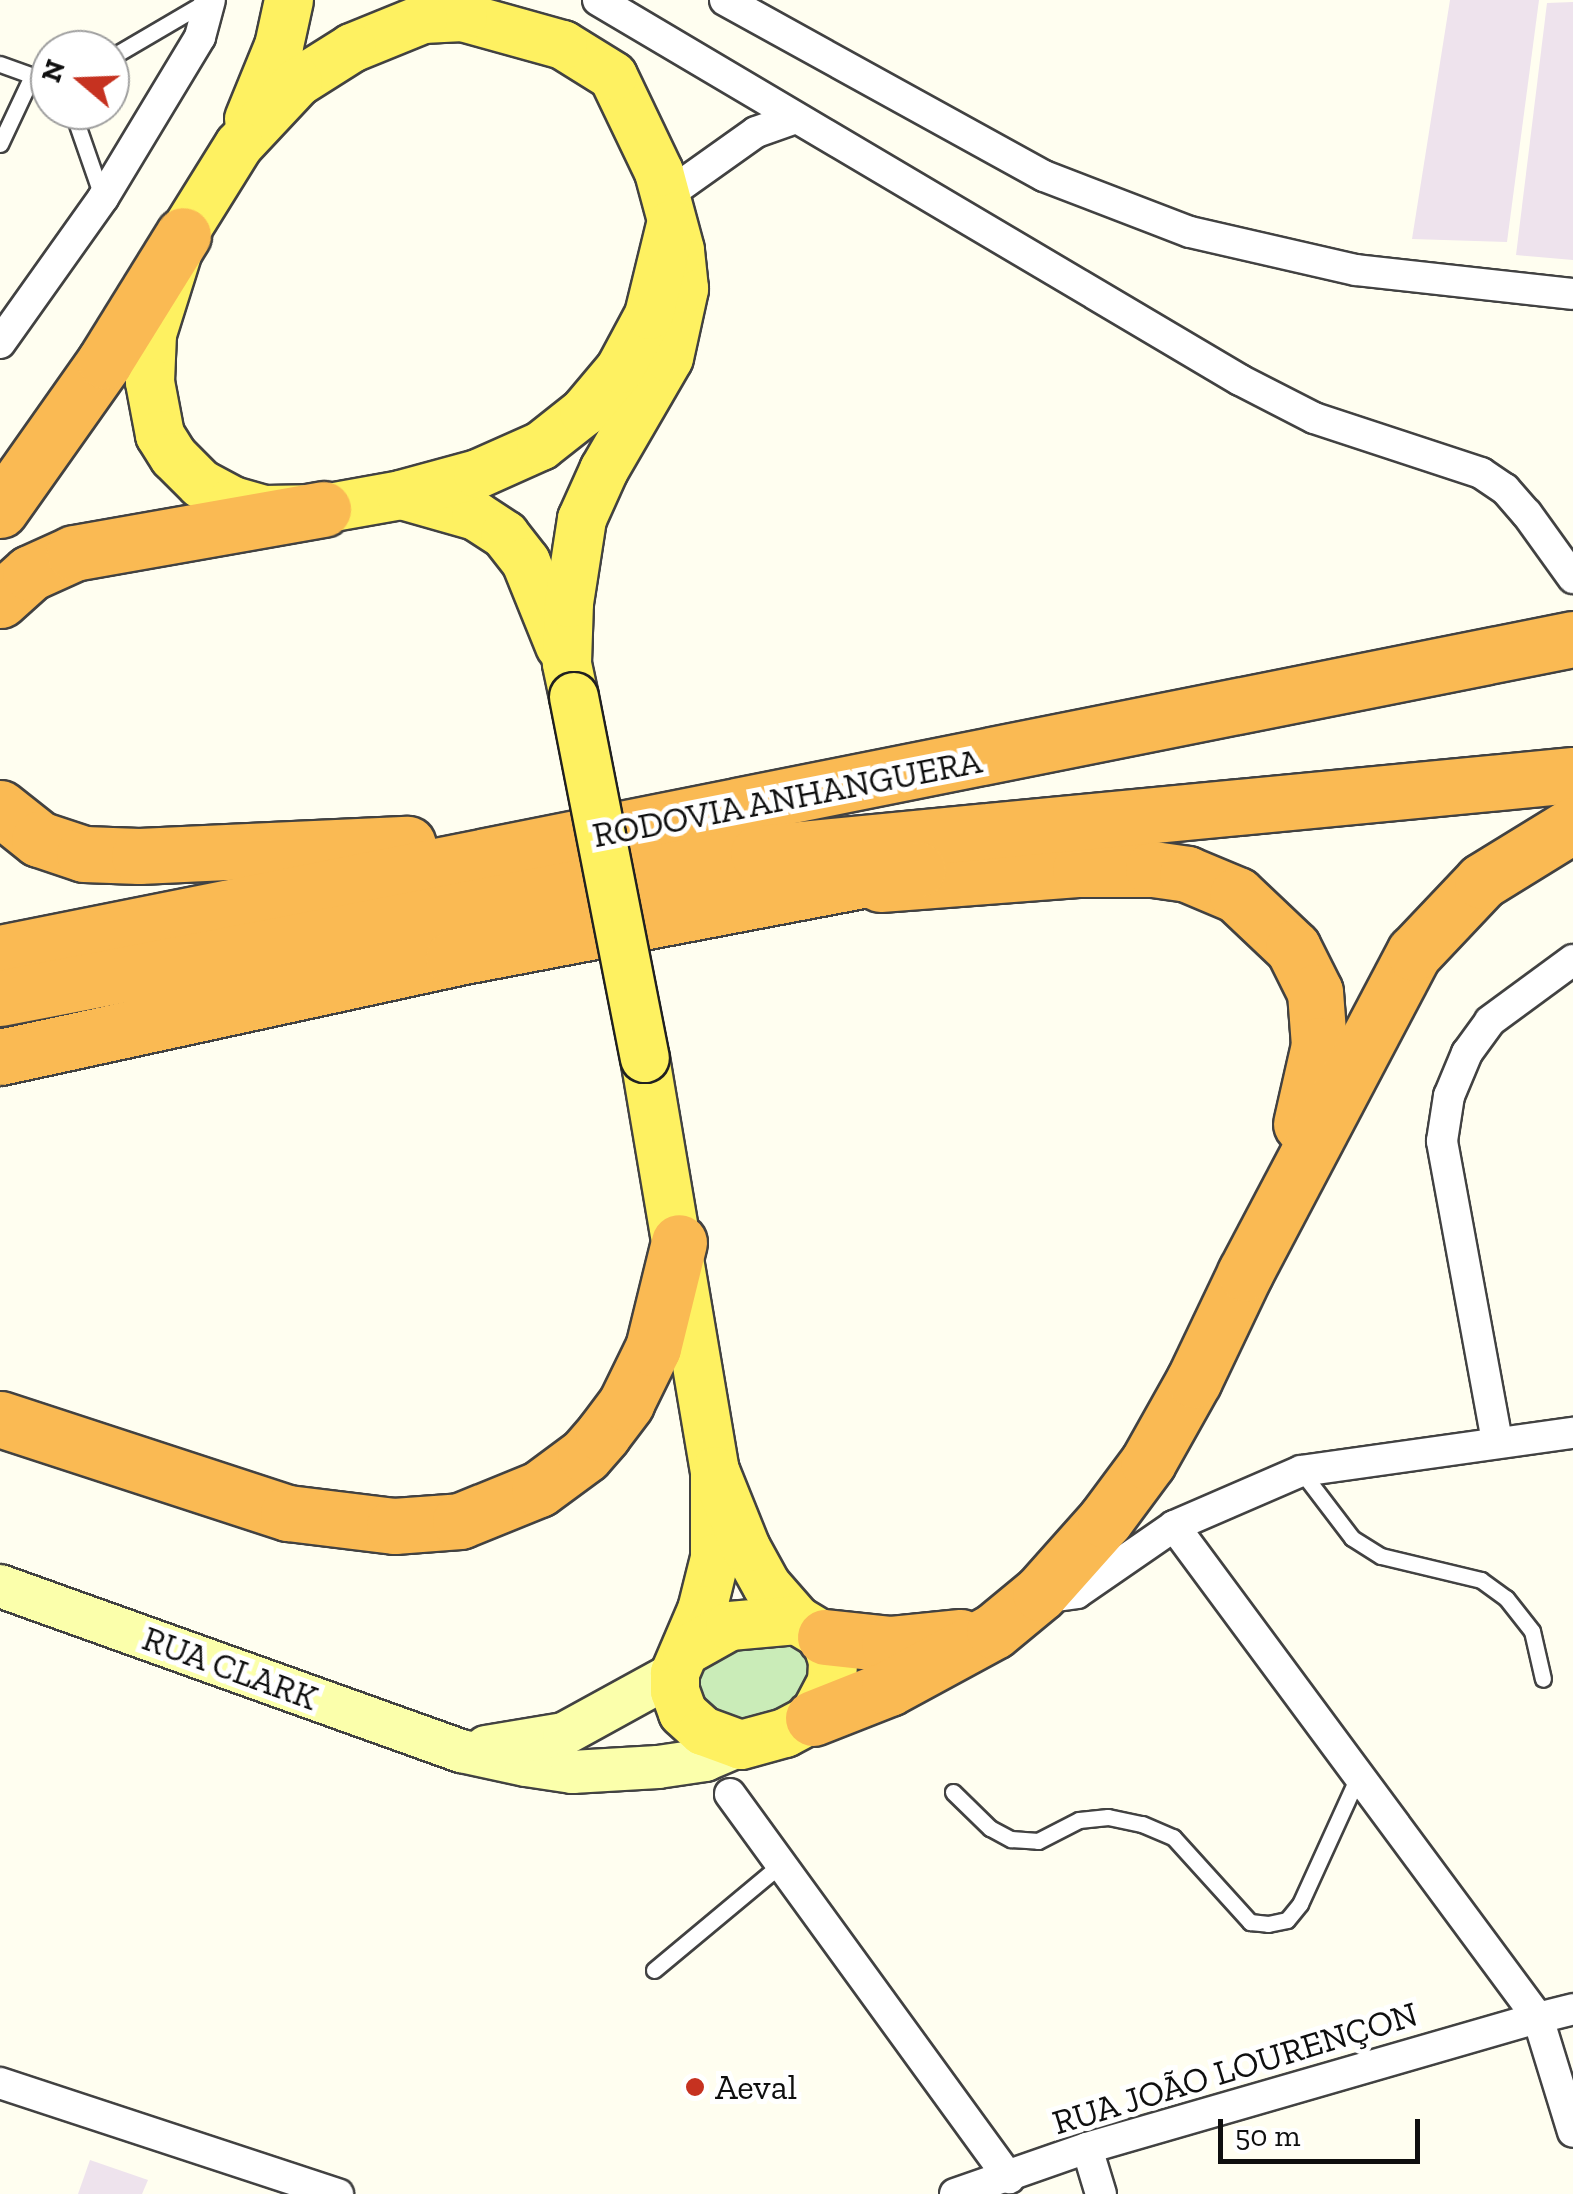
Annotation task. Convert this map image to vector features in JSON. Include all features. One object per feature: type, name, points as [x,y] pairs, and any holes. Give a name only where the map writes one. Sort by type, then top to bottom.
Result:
[{"type":"highway","points":[[0,510],[105,361],[183,235]]},
{"type":"highway","points":[[0,600],[30,572],[74,554],[323,509]]},
{"type":"highway","name":"RODOVIA ANHANGUERA","points":[[0,953],[1573,639]]},
{"type":"highway","name":"RODOVIA ANHANGUERA","points":[[0,998],[688,864],[1178,810],[1573,775]]},
{"type":"highway","points":[[0,808],[25,830],[55,846],[84,854],[138,856],[408,844],[665,823]]},
{"type":"highway","points":[[0,1057],[453,958],[797,892],[1178,810]]},
{"type":"highway","points":[[813,1718],[888,1688],[994,1630],[1040,1593],[1148,1462],[1414,953],[1482,881],[1573,825]]},
{"type":"highway","points":[[797,892],[978,875],[1154,869],[1214,883],[1260,912],[1304,964],[1315,992],[1319,1045],[1300,1129],[1245,1273]]},
{"type":"highway","points":[[0,1078],[135,1030]]},
{"type":"highway","points":[[0,1420],[288,1513],[394,1526],[460,1521],[540,1489],[584,1455],[603,1434],[626,1403],[653,1348],[679,1242]]},
{"type":"highway","points":[[811,1629],[889,1644],[994,1630]]},
{"type":"main road","points":[[290,0],[279,46],[239,146],[183,235],[152,334],[150,382],[160,435],[174,457],[201,484],[232,501],[264,510],[323,509],[402,495],[478,474],[541,446],[584,412],[620,369],[649,315],[669,210]]},
{"type":"main road","points":[[530,0],[613,76],[652,152],[669,210],[684,289],[677,332],[657,382],[604,470],[582,519],[572,571],[570,680]]},
{"type":"main road","points":[[239,146],[298,82],[352,48],[423,19],[462,17],[504,26],[563,45],[613,76]]},
{"type":"main road","points":[[402,495],[476,516],[506,535],[526,562],[570,680],[679,1242],[715,1471],[715,1558],[675,1691],[683,1714],[703,1731],[741,1745],[785,1733],[813,1718],[832,1682],[832,1661],[811,1629],[767,1586],[746,1548],[715,1471]]},
{"type":"main road","points":[[681,1662],[730,1626],[811,1629]]},
{"type":"street","points":[[5,325],[103,198],[200,38],[209,0]]},
{"type":"street","points":[[598,0],[1240,380],[1314,418],[1481,472],[1504,488],[1528,514],[1573,578]]},
{"type":"street","points":[[725,0],[1044,176],[1190,232],[1356,270],[1573,294]]},
{"type":"street","points":[[669,210],[756,132],[796,118]]},
{"type":"street","points":[[1497,1441],[1442,1141],[1446,1111],[1466,1053],[1490,1021],[1573,960]]},
{"type":"street","points":[[1040,1593],[1050,1597],[1077,1593],[1174,1526],[1301,1471],[1573,1432]]},
{"type":"street","points":[[1174,1526],[1538,2018],[1573,2132]]},
{"type":"street","name":"RUA CLARK","points":[[0,1586],[461,1751],[572,1772],[705,1760],[741,1745]]},
{"type":"street","name":"RUA CLARK","points":[[461,1751],[564,1734],[681,1662]]},
{"type":"street","points":[[730,1794],[1011,2186]]},
{"type":"street","name":"RUA JOÃO LOURENÇON","points":[[955,2194],[1011,2186],[1086,2148],[1573,2009]]},
{"type":"street","points":[[0,2082],[338,2194]]},
{"type":"street","points":[[1086,2148],[1100,2194]]},
{"type":"lane","points":[[130,46],[209,0]]},
{"type":"lane","points":[[0,64],[30,75]]},
{"type":"lane","points":[[0,144],[30,80]]},
{"type":"lane","points":[[79,130],[103,198]]},
{"type":"lane","points":[[1301,1471],[1352,1538],[1381,1556],[1482,1580],[1506,1598],[1532,1631],[1544,1679]]},
{"type":"lane","points":[[953,1792],[990,1828],[1011,1839],[1038,1841],[1080,1820],[1108,1817],[1142,1824],[1173,1837],[1250,1922],[1268,1924],[1287,1920],[1300,1904],[1358,1777]]},
{"type":"lane","points":[[654,1970],[781,1864]]},
{"type":"shaded area","points":[[1450,0],[1539,0],[1507,242],[1412,239]]},
{"type":"shaded area","points":[[1573,2],[1573,260],[1516,255],[1547,3]]},
{"type":"shaded area","points":[[90,2160],[148,2180],[142,2194],[78,2194]]},
{"type":"green space","points":[[771,1637],[800,1648],[815,1669],[793,1715],[716,1723],[695,1693],[707,1658]]},
{"type":"place","name":"Aeval","points":[[695,2087]]}]
